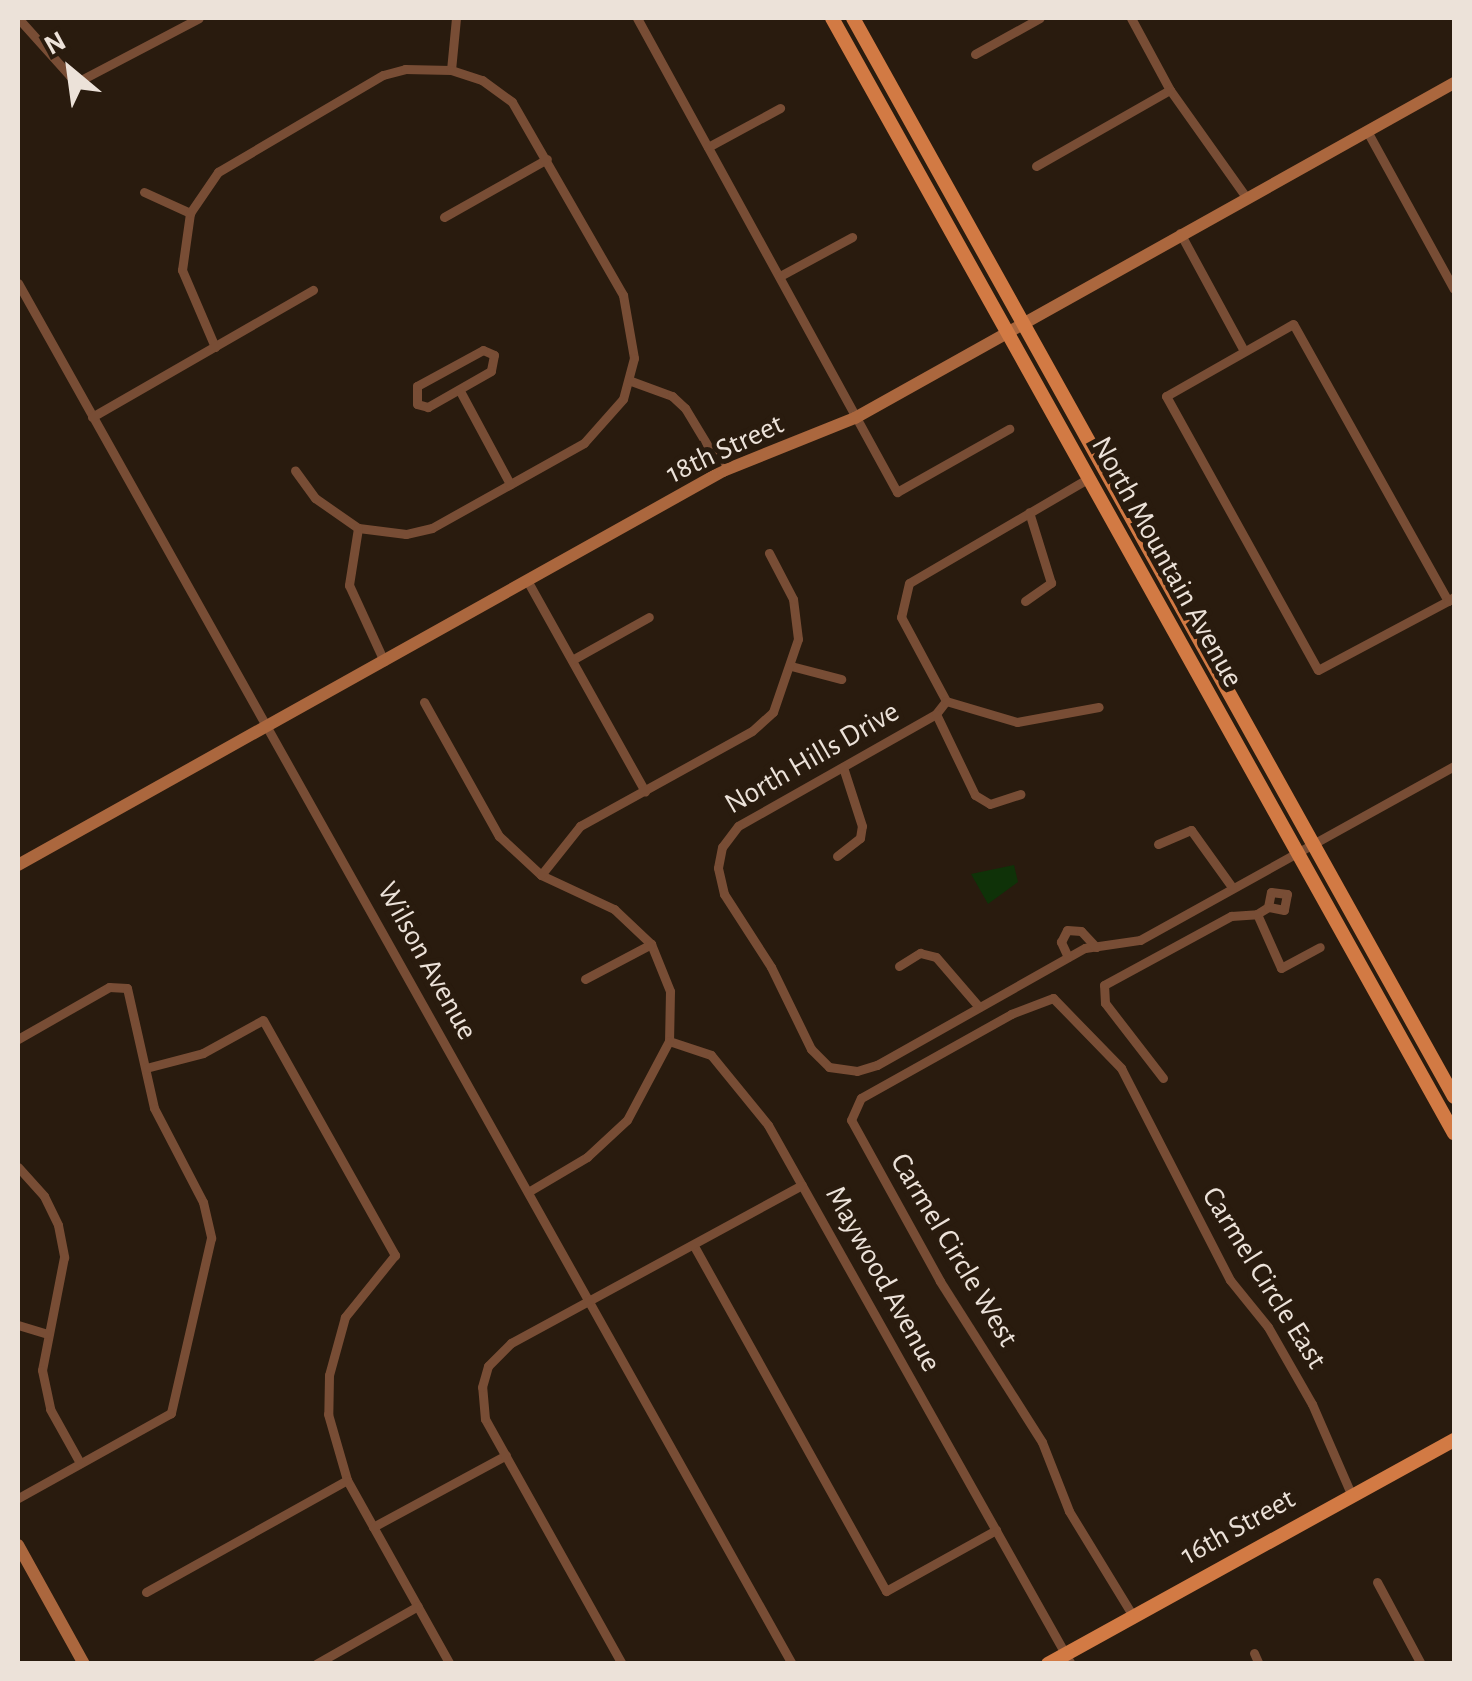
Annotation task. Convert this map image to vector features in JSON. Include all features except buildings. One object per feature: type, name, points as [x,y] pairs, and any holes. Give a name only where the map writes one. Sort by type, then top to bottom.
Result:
[{"type":"main road","name":"North Mountain Avenue","points":[[832,18],[1454,1133]]},
{"type":"main road","name":"North Mountain Avenue","points":[[853,18],[1452,1092]]},
{"type":"main road","name":"18th Street","points":[[18,866],[723,472],[855,418],[1454,83]]},
{"type":"main road","points":[[1433,1095],[1452,1092]]},
{"type":"main road","name":"16th Street","points":[[1048,1664],[1068,1659],[1132,1616],[1454,1440]]},
{"type":"main road","points":[[18,1548],[84,1664]]},
{"type":"street","points":[[18,18],[70,76],[81,80],[199,18]]},
{"type":"street","points":[[451,70],[456,18]]},
{"type":"street","points":[[638,18],[896,492],[1008,429]]},
{"type":"street","points":[[974,54],[1040,18]]},
{"type":"street","points":[[1132,18],[1170,90],[1246,197]]},
{"type":"street","points":[[215,348],[184,286],[190,212],[218,172],[383,75],[451,70],[502,92],[546,159],[622,294],[632,328],[631,381],[599,431],[432,528],[406,534],[358,528],[315,498],[295,470]]},
{"type":"street","points":[[1036,166],[1170,90]]},
{"type":"street","points":[[708,148],[780,108]]},
{"type":"street","points":[[1367,131],[1454,289]]},
{"type":"street","points":[[444,216],[546,159]]},
{"type":"street","points":[[144,192],[190,212]]},
{"type":"street","points":[[1180,233],[1244,350]]},
{"type":"street","points":[[780,276],[852,237]]},
{"type":"street","name":"Wilson Avenue","points":[[18,283],[792,1664]]},
{"type":"street","points":[[92,417],[312,290]]},
{"type":"street","points":[[1293,324],[1451,599],[1318,670],[1166,396],[1244,350],[1293,324]]},
{"type":"street","points":[[491,352],[496,366],[460,392],[428,407],[413,398],[417,386],[491,352]]},
{"type":"street","points":[[631,381],[672,396],[686,408],[723,472]]},
{"type":"street","points":[[460,392],[510,484]]},
{"type":"street","name":"North Hills Drive","points":[[1088,478],[916,576],[900,607],[906,636],[946,701],[936,714],[738,826],[722,847],[718,868],[724,894],[771,967],[811,1049],[829,1066],[867,1069],[1032,976],[1096,947]]},
{"type":"street","points":[[1024,601],[1050,583],[1029,512]]},
{"type":"street","points":[[358,528],[348,585],[384,660]]},
{"type":"street","points":[[541,875],[580,826],[752,732],[773,712],[791,666],[797,617],[769,552]]},
{"type":"street","points":[[528,582],[646,791]]},
{"type":"street","points":[[572,660],[649,617]]},
{"type":"street","points":[[791,666],[841,678]]},
{"type":"street","points":[[946,701],[1018,722],[1098,707]]},
{"type":"street","points":[[424,702],[500,836],[541,875],[614,909],[650,944],[670,991],[669,1041],[628,1120],[587,1156],[528,1192]]},
{"type":"street","points":[[936,714],[975,795],[990,804],[1020,794]]},
{"type":"street","points":[[1068,957],[1060,942],[1068,930],[1081,931],[1096,947],[1140,940],[1454,766]]},
{"type":"street","points":[[837,856],[860,838],[862,826],[843,767]]},
{"type":"street","points":[[1158,844],[1191,830],[1232,887]]},
{"type":"street","points":[[1265,868],[1275,890],[1286,894],[1287,906],[1268,906]]},
{"type":"street","points":[[1163,1078],[1105,1003],[1104,985],[1231,916],[1257,914],[1268,906],[1275,890]]},
{"type":"street","points":[[1257,914],[1282,968],[1320,947]]},
{"type":"street","points":[[585,980],[650,944]]},
{"type":"street","points":[[899,966],[920,953],[936,958],[979,1007]]},
{"type":"street","points":[[18,1039],[109,987],[128,988],[154,1108],[202,1202],[211,1238],[171,1413],[18,1498]]},
{"type":"street","name":"Carmel Circle East","points":[[1053,998],[1132,1084],[1222,1265],[1268,1327],[1312,1404],[1352,1496]]},
{"type":"street","name":"Carmel Circle West","points":[[1053,998],[1011,1014],[861,1098],[851,1120],[940,1282],[1042,1442],[1069,1511],[1132,1616]]},
{"type":"street","points":[[146,1068],[203,1053],[263,1020],[396,1255],[344,1316],[328,1374],[328,1414],[347,1480],[450,1664]]},
{"type":"street","name":"Maywood Avenue","points":[[669,1041],[701,1049],[726,1070],[802,1186],[1068,1659]]},
{"type":"street","points":[[18,1167],[44,1196],[58,1225],[64,1258],[48,1334],[44,1388],[80,1464]]},
{"type":"street","points":[[622,1664],[486,1419],[482,1387],[488,1366],[511,1343],[802,1186]]},
{"type":"street","points":[[694,1246],[886,1591],[996,1530]]},
{"type":"street","points":[[18,1325],[48,1334]]},
{"type":"street","points":[[374,1526],[506,1455]]},
{"type":"street","points":[[146,1592],[347,1480]]},
{"type":"street","points":[[1377,1582],[1421,1664]]},
{"type":"street","points":[[316,1664],[418,1606]]},
{"type":"green space","points":[[1014,865],[1018,882],[988,904],[971,874]]}]
